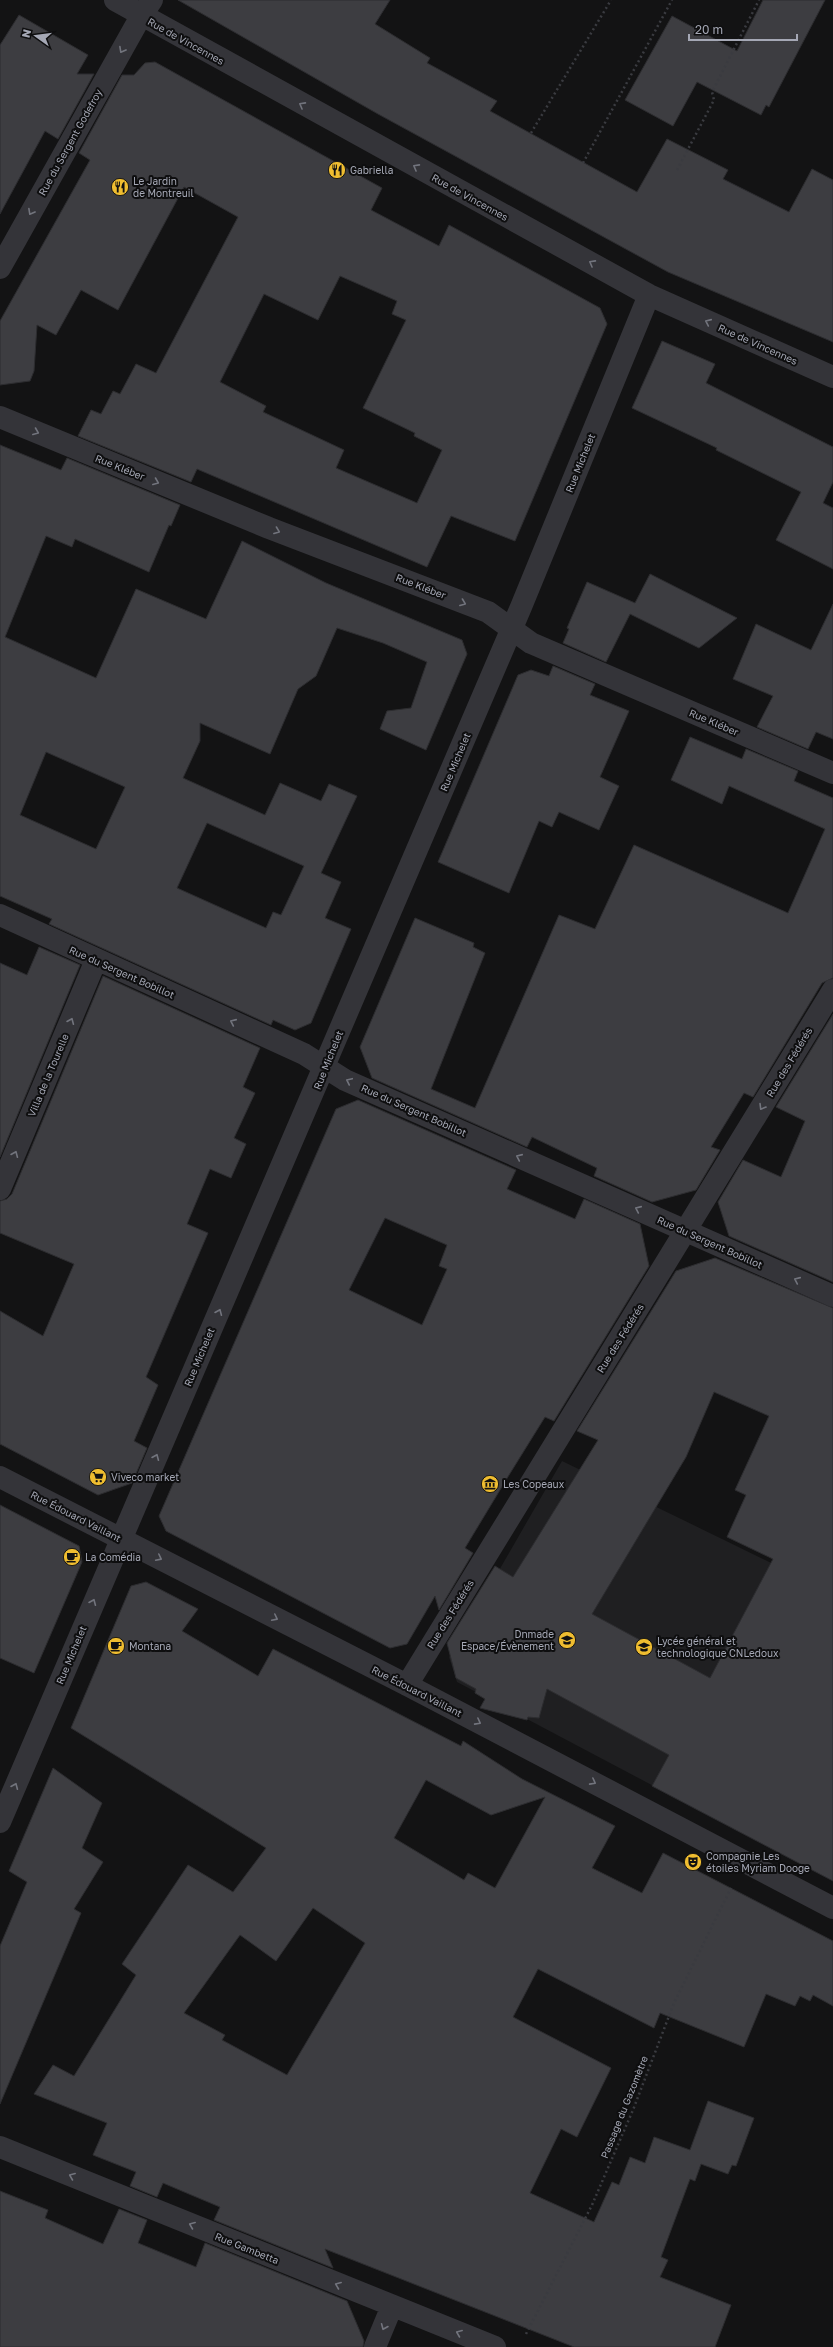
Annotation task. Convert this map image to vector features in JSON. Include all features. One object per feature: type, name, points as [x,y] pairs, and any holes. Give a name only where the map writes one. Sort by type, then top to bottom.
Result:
[{"type":"street","name":"Rue de Vincennes","points":[[115,0],[146,8],[649,295],[833,378]]},
{"type":"street","name":"Rue du Sergent Godefroy","points":[[0,268],[146,8]]},
{"type":"street","name":"Rue Michelet","points":[[0,1822],[120,1538],[324,1068],[511,630],[649,295]]},
{"type":"street","name":"Rue Kléber","points":[[0,417],[269,528],[488,612],[531,644],[833,773]]},
{"type":"street","name":"Rue du Sergent Bobillot","points":[[0,915],[304,1054],[345,1080],[833,1296]]},
{"type":"street","name":"Villa de la Tourelle","points":[[0,1189],[96,960]]},
{"type":"street","name":"Rue des Fédérés","points":[[407,1685],[833,990]]},
{"type":"street","name":"Rue Édouard Vaillant","points":[[0,1477],[407,1685],[833,1908]]},
{"type":"street","name":"Rue Gambetta","points":[[0,2147],[496,2347]]},
{"type":"street","points":[[375,2347],[392,2306]]},
{"type":"path","points":[[531,133],[612,0]]},
{"type":"path","points":[[582,163],[672,0]]},
{"type":"path","points":[[677,170],[714,100],[712,92],[759,0]]},
{"type":"path","name":"Passage du Gazomètre","points":[[526,2334],[592,2205],[633,2110],[674,2003],[733,1885]]},
{"type":"shaded area","name":"Lycée général et technologique CNLedoux","points":[[562,1461],[833,1593],[765,1845],[457,1682],[449,1657]]},
{"type":"building","points":[[178,0],[390,0],[375,24],[430,58],[427,63],[497,101],[490,111],[637,192],[667,139],[728,170],[723,179],[789,212],[812,169],[833,180],[833,342],[668,272],[378,114]]},
{"type":"building","points":[[763,0],[825,0],[769,107],[766,105],[761,115],[697,82],[673,126],[625,100],[672,16],[737,51]]},
{"type":"building","points":[[19,15],[88,55],[77,74],[94,74],[58,139],[45,131],[0,214],[0,45]]},
{"type":"building","points":[[155,62],[382,188],[371,210],[439,246],[449,225],[600,308],[607,324],[515,541],[451,516],[427,567],[197,469],[191,482],[78,436],[91,410],[101,414],[113,391],[120,394],[136,364],[156,373],[238,217],[184,187],[118,310],[81,290],[56,335],[37,325],[34,371],[30,381],[0,385],[0,321],[90,160],[79,153],[122,75],[134,75],[145,63]],"holes":[[[340,276],[397,301],[392,314],[406,320],[363,408],[415,433],[414,436],[442,450],[417,503],[336,468],[344,450],[263,412],[266,406],[220,382],[264,294],[318,320]]]},
{"type":"building","points":[[662,341],[715,364],[706,383],[833,447],[833,482],[823,503],[833,508],[833,569],[776,540],[801,492],[716,450],[717,448],[632,408]]},
{"type":"building","points":[[0,445],[61,470],[67,458],[180,505],[171,526],[169,525],[149,572],[75,539],[72,547],[46,536],[5,637],[96,678],[136,589],[206,619],[242,541],[326,583],[462,640],[467,654],[426,750],[380,729],[387,711],[411,708],[427,662],[383,643],[337,628],[316,676],[298,689],[270,754],[200,723],[200,741],[183,778],[265,815],[280,783],[321,801],[329,784],[357,796],[321,873],[341,882],[325,918],[351,929],[311,1023],[295,1030],[273,1020],[271,1025],[49,924],[52,919],[0,896]],"holes":[[[46,752],[125,787],[96,849],[20,815]],[[207,823],[304,866],[281,915],[273,912],[266,928],[177,888]]]},
{"type":"building","points":[[650,574],[737,618],[699,648],[630,614],[606,662],[563,643],[569,629],[567,628],[587,582],[635,603]]},
{"type":"building","points":[[833,604],[833,739],[816,732],[808,749],[757,727],[773,696],[733,679],[756,624],[811,650]]},
{"type":"building","points":[[553,666],[595,684],[590,695],[629,711],[600,777],[619,786],[599,830],[559,812],[552,827],[539,821],[509,893],[438,862],[518,675],[531,670],[549,676]]},
{"type":"building","points":[[690,737],[742,759],[746,749],[798,771],[794,781],[833,798],[833,978],[822,983],[753,1097],[744,1093],[711,1147],[720,1150],[696,1190],[652,1202],[594,1176],[597,1168],[532,1137],[527,1147],[372,1078],[360,1047],[415,918],[474,943],[473,947],[485,953],[431,1089],[475,1108],[559,915],[595,929],[634,845],[788,913],[825,829],[729,786],[722,804],[671,780]]},
{"type":"building","points":[[39,947],[80,965],[0,1157],[0,963],[27,975]]},
{"type":"building","points":[[103,976],[260,1048],[243,1087],[255,1093],[234,1138],[246,1144],[231,1178],[210,1169],[187,1224],[208,1233],[146,1377],[158,1385],[134,1441],[147,1448],[132,1483],[98,1495],[0,1444],[0,1311],[43,1336],[74,1264],[0,1233],[0,1201],[7,1199],[12,1194]]},
{"type":"building","points":[[833,1014],[833,1282],[729,1236],[718,1202],[743,1160],[781,1177],[805,1121],[776,1107]]},
{"type":"building","points":[[358,1100],[516,1170],[507,1189],[575,1219],[584,1199],[640,1224],[649,1266],[554,1421],[545,1417],[509,1475],[465,1548],[473,1553],[439,1610],[435,1596],[407,1644],[390,1648],[166,1531],[159,1516],[336,1109]],"holes":[[[385,1218],[447,1245],[439,1266],[447,1269],[422,1325],[349,1290]]]},
{"type":"building","points":[[715,1258],[833,1308],[833,1881],[652,1786],[669,1755],[547,1689],[539,1718],[528,1717],[527,1720],[480,1708],[485,1699],[475,1693],[476,1689],[456,1678],[447,1643],[495,1566],[513,1577],[598,1440],[577,1431],[676,1271]],"holes":[[[714,1392],[769,1416],[735,1490],[746,1495],[727,1537],[773,1559],[710,1678],[592,1614],[686,1457]]]},
{"type":"building","points":[[0,1505],[79,1546],[82,1562],[34,1673],[0,1658]]},
{"type":"building","points":[[146,1582],[198,1609],[182,1631],[258,1676],[273,1649],[461,1746],[463,1741],[522,1779],[615,1826],[592,1868],[642,1893],[663,1853],[833,1941],[833,2006],[813,1995],[810,2001],[800,1996],[795,2006],[766,1994],[744,2047],[660,2013],[654,2028],[538,1969],[513,2017],[611,2068],[577,2137],[561,2129],[530,2193],[594,2222],[612,2182],[619,2185],[630,2157],[645,2163],[654,2137],[690,2150],[708,2101],[754,2118],[736,2166],[732,2165],[728,2174],[701,2164],[695,2181],[690,2179],[661,2257],[668,2260],[660,2277],[731,2305],[715,2347],[574,2347],[325,2249],[333,2268],[214,2220],[220,2207],[163,2183],[157,2197],[130,2186],[136,2172],[93,2155],[107,2123],[34,2094],[53,2065],[74,2076],[136,1975],[122,1964],[188,1865],[233,1892],[266,1848],[71,1728],[131,1586]],"holes":[[[426,1780],[491,1815],[545,1797],[495,1888],[468,1873],[464,1880],[394,1838]],[[313,1908],[365,1943],[287,2075],[222,2040],[225,2035],[184,2013],[240,1935],[276,1961]]]},
{"type":"building","points":[[53,1768],[102,1803],[82,1848],[103,1862],[74,1909],[81,1913],[0,2104],[0,1946],[27,1882],[9,1871]]},
{"type":"building","points":[[0,2191],[48,2210],[45,2218],[103,2244],[119,2209],[147,2220],[138,2243],[196,2267],[205,2243],[347,2301],[364,2341],[363,2347],[0,2347]]},
{"type":"place","name":"Gabriella","points":[[337,170]]},
{"type":"place","name":"Le Jardin de Montreuil","points":[[120,187]]},
{"type":"place","name":"Viveco market","points":[[98,1477]]},
{"type":"place","name":"Les Copeaux","points":[[490,1484]]},
{"type":"place","name":"La Comédia","points":[[72,1557]]},
{"type":"place","name":"Dnmade Espace/Évènement","points":[[567,1640]]},
{"type":"place","name":"Montana","points":[[116,1646]]},
{"type":"place","name":"Lycée général et technologique CNLedoux","points":[[644,1647]]},
{"type":"place","name":"Compagnie Les étoiles Myriam Dooge","points":[[693,1862]]}]
